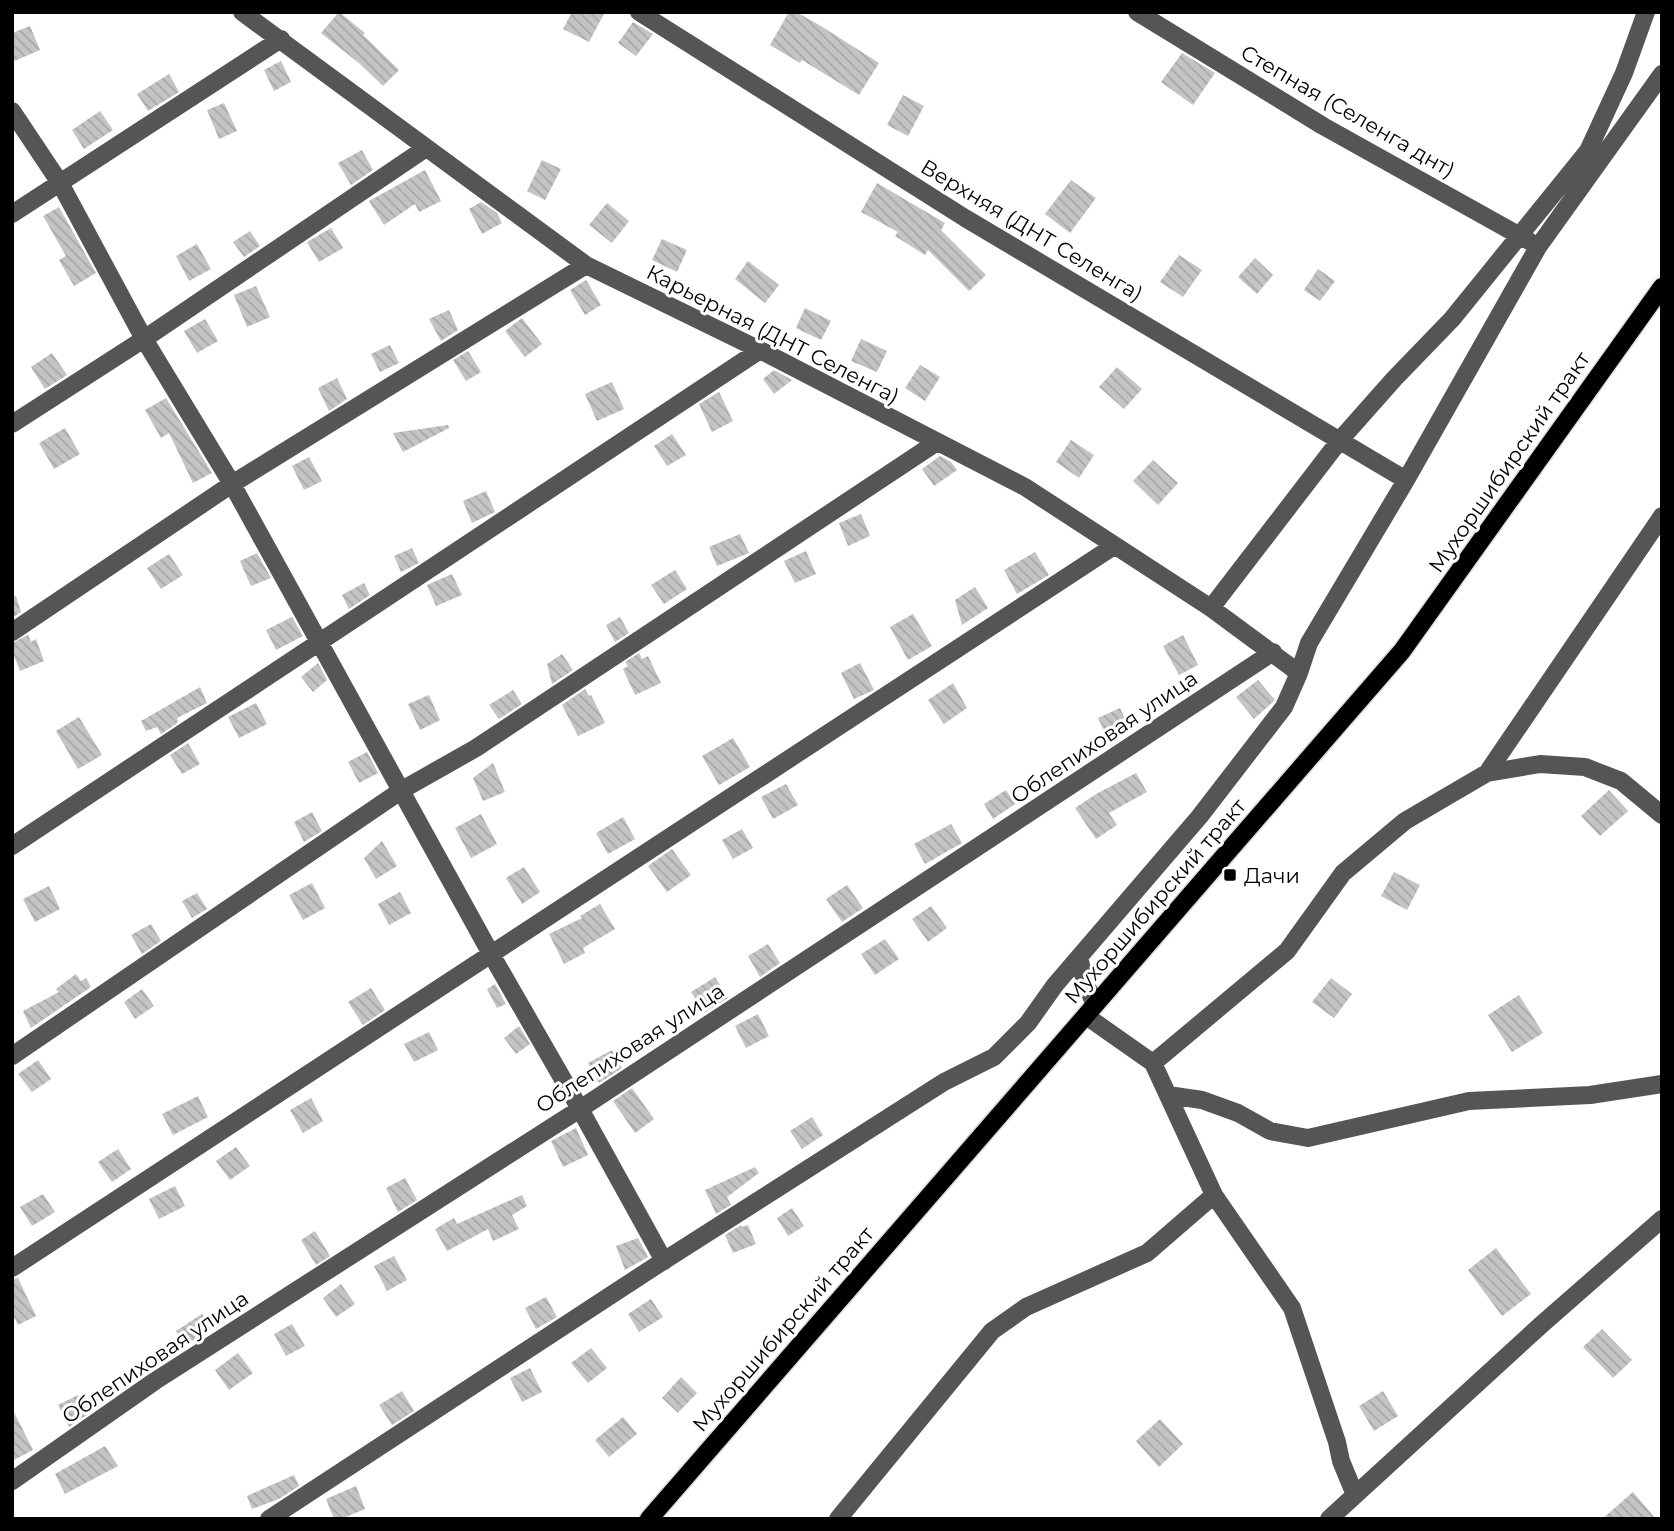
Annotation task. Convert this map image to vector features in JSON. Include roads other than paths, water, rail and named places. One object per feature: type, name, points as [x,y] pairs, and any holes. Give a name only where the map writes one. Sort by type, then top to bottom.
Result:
[{"type":"main road","name":"Мухоршибирский тракт","points":[[649,1519],[1402,651],[1662,287]]},
{"type":"street","name":"Карьерная (ДНТ Селенга)","points":[[242,12],[586,265],[1025,487],[1211,608],[1299,673]]},
{"type":"street","name":"Верхняя (ДНТ Селенга)","points":[[639,12],[965,218],[1406,480]]},
{"type":"street","name":"Степная (Селенга днт)","points":[[1137,12],[1323,126],[1538,247]]},
{"type":"street","points":[[1211,608],[1340,440],[1452,319],[1588,151],[1624,73],[1646,12]]},
{"type":"street","points":[[12,214],[281,40]]},
{"type":"street","points":[[269,1519],[944,1082],[994,1057],[1028,1023],[1055,985],[1200,816],[1284,707],[1309,643],[1406,480],[1538,247],[1662,74]]},
{"type":"street","points":[[12,111],[60,183],[144,339],[232,485],[664,1261]]},
{"type":"street","points":[[12,424],[144,339],[426,148]]},
{"type":"street","points":[[12,632],[232,485],[586,265]]},
{"type":"street","points":[[12,846],[760,351]]},
{"type":"street","points":[[12,1056],[402,790],[476,748],[937,442]]},
{"type":"street","points":[[1487,774],[1662,516]]},
{"type":"street","points":[[12,1268],[1114,547]]},
{"type":"street","name":"Облепиховая улица","points":[[12,1481],[167,1374],[580,1109],[1074,786],[1273,652]]},
{"type":"street","points":[[1153,1063],[1287,951],[1343,873],[1405,821],[1487,774],[1540,764],[1585,767],[1621,781],[1662,815]]},
{"type":"street","points":[[1079,957],[1090,1010],[1153,1063],[1214,1195],[1292,1308],[1341,1461],[1355,1495]]},
{"type":"street","points":[[1168,1095],[1202,1100],[1238,1112],[1270,1130],[1308,1138],[1469,1101],[1590,1095],[1662,1084]]},
{"type":"street","points":[[838,1519],[992,1331],[1026,1307],[1147,1253],[1214,1195]]},
{"type":"street","points":[[1329,1519],[1541,1325],[1662,1219]]},
{"type":"place","name":"Дачи","points":[[1230,875]]}]
